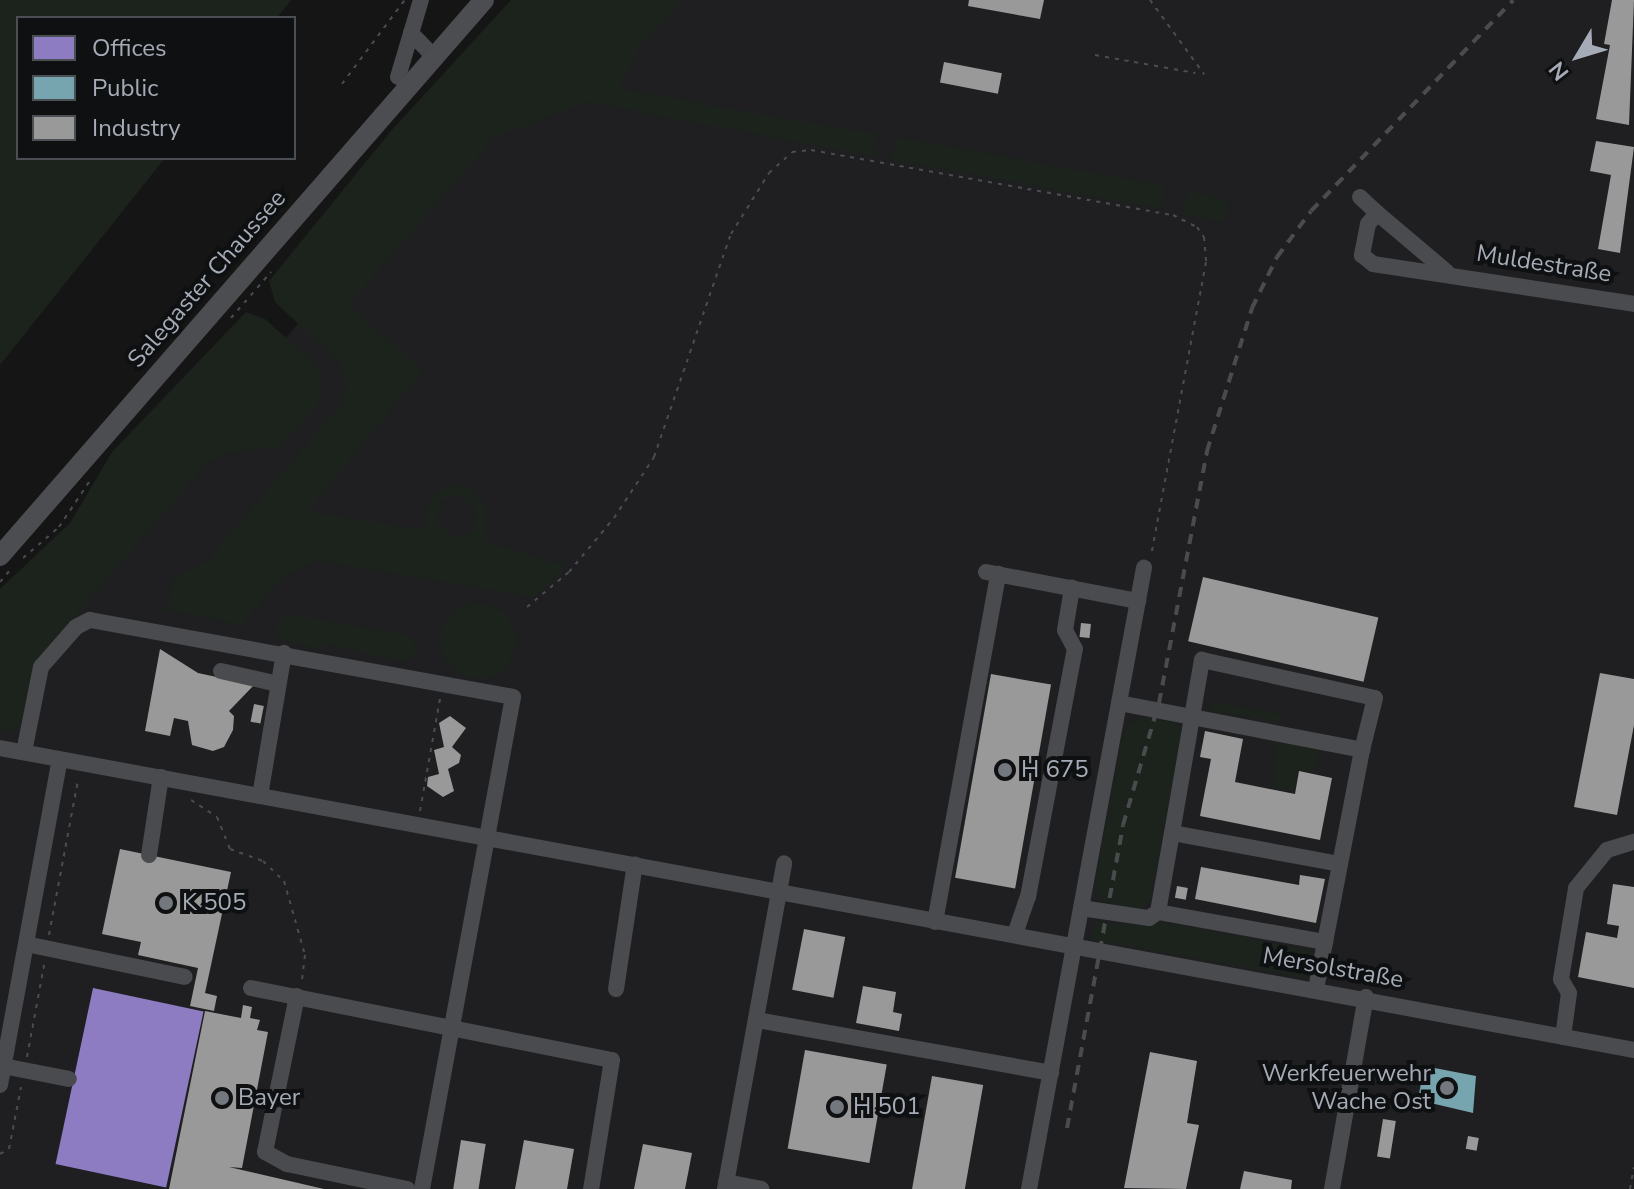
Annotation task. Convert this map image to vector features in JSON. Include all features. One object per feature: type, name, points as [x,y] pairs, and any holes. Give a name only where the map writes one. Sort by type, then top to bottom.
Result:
[{"type":"main road","name":"Salegaster Chaussee","points":[[0,556],[484,0]]},
{"type":"street","points":[[398,77],[421,0]]},
{"type":"street","points":[[411,33],[435,58]]},
{"type":"street","points":[[1360,197],[1377,213]]},
{"type":"street","name":"Muldestraße","points":[[1447,272],[1377,213],[1362,237],[1362,255],[1373,264],[1447,272],[1505,286],[1634,304]]},
{"type":"street","points":[[1029,1189],[1051,1073],[1085,948],[1081,908],[1144,568]]},
{"type":"street","points":[[935,922],[992,573],[1138,601]]},
{"type":"street","points":[[1015,934],[1028,897],[1075,649],[1065,630],[1072,588]]},
{"type":"street","points":[[24,752],[41,667],[84,621],[290,654],[513,697],[422,1189]]},
{"type":"street","points":[[290,654],[328,654],[361,660],[382,672]]},
{"type":"street","points":[[260,796],[278,684],[290,654]]},
{"type":"street","points":[[1158,912],[1202,660],[1375,698],[1316,988]]},
{"type":"street","points":[[221,671],[278,684]]},
{"type":"street","points":[[1119,703],[1362,750]]},
{"type":"street","name":"Mersolstraße","points":[[0,748],[935,922],[1366,997],[1634,1050]]},
{"type":"street","points":[[0,1085],[60,759]]},
{"type":"street","points":[[149,855],[161,777]]},
{"type":"street","points":[[1172,833],[1340,864]]},
{"type":"street","points":[[1563,1037],[1569,993],[1561,979],[1576,888],[1607,850],[1634,842]]},
{"type":"street","points":[[761,1189],[725,1186],[784,863]]},
{"type":"street","points":[[616,989],[635,864]]},
{"type":"street","points":[[1081,908],[1149,918],[1158,912],[1325,942]]},
{"type":"street","points":[[26,944],[185,977]]},
{"type":"street","points":[[251,988],[612,1060],[591,1189]]},
{"type":"street","points":[[298,997],[265,1152],[287,1164],[407,1189]]},
{"type":"street","points":[[1332,1189],[1366,997]]},
{"type":"street","points":[[757,1020],[1051,1073]]},
{"type":"street","points":[[3,1066],[69,1079]]},
{"type":"path","points":[[342,84],[405,0]]},
{"type":"path","points":[[1150,0],[1204,74]]},
{"type":"path","points":[[1095,55],[1195,73]]},
{"type":"path","points":[[527,607],[578,562],[614,518],[654,457],[731,234],[769,173],[792,152],[811,150],[1173,215],[1197,227],[1204,237],[1206,262],[1148,568],[1144,568]]},
{"type":"path","points":[[418,824],[443,684]]},
{"type":"path","points":[[185,782],[185,796],[217,817],[230,849],[263,861],[284,881],[305,955],[298,997]]},
{"type":"path","points":[[1630,1189],[1634,1167]]},
{"type":"shaded area","points":[[0,0],[291,0],[279,16],[16,16],[16,160],[163,160],[0,365]]},
{"type":"shaded area","points":[[511,0],[683,0],[640,46],[619,89],[876,134],[872,156],[586,102],[494,138],[348,305],[423,370],[308,511],[427,530],[427,509],[434,495],[449,485],[468,486],[486,504],[487,542],[568,566],[534,597],[316,560],[284,577],[241,625],[167,610],[174,577],[206,562],[342,403],[346,384],[339,362],[275,302],[269,281],[391,131]],"holes":[[[451,496],[462,496],[477,510],[472,530],[462,536],[452,536],[437,522],[442,502]]]},
{"type":"shaded area","points":[[590,0],[1634,0],[1634,1189],[0,1189],[0,666],[478,117]]},
{"type":"shaded area","points":[[897,137],[1166,186],[1162,204],[1156,208],[892,160]]},
{"type":"shaded area","points":[[1188,191],[1230,201],[1225,223],[1183,213]]},
{"type":"shaded area","points":[[246,312],[265,319],[319,367],[322,399],[280,447],[225,453],[207,463],[36,661],[20,725],[14,732],[0,730],[0,589],[70,523],[112,452]]},
{"type":"shaded area","points":[[478,603],[493,606],[505,614],[513,626],[516,641],[513,656],[505,668],[493,676],[478,679],[463,676],[451,668],[443,656],[440,641],[443,626],[451,614],[463,606]]},
{"type":"shaded area","points":[[290,614],[410,636],[418,650],[403,662],[324,643],[322,649],[284,641],[273,628]]},
{"type":"shaded area","points":[[1211,702],[1282,715],[1281,722],[1210,710]]},
{"type":"shaded area","points":[[1146,716],[1176,723],[1182,732],[1150,902],[1142,909],[1102,902],[1094,890],[1121,742],[1130,723]]},
{"type":"shaded area","points":[[1277,740],[1319,749],[1315,773],[1298,770],[1294,792],[1273,787]]},
{"type":"shaded area","points":[[1095,921],[1135,926],[1166,922],[1316,952],[1311,975],[1304,978],[1091,939]]},
{"type":"building: Offices","points":[[93,988],[204,1011],[166,1188],[56,1164]]},
{"type":"building: Public","name":"Werkfeuerwehr Wache Ost","points":[[1424,1066],[1476,1076],[1473,1113],[1418,1100]]},
{"type":"building: Industry","points":[[969,0],[1044,0],[1040,19],[968,6]]},
{"type":"building: Industry","points":[[1612,0],[1634,0],[1629,125],[1596,119],[1610,45],[1604,44]]},
{"type":"building: Industry","points":[[944,62],[1002,73],[998,94],[940,83]]},
{"type":"building: Industry","points":[[1596,141],[1634,147],[1620,253],[1598,249],[1611,175],[1590,171]]},
{"type":"building: Industry","points":[[1203,577],[1378,617],[1364,682],[1188,641]]},
{"type":"building: Industry","points":[[1081,623],[1091,624],[1089,638],[1080,637]]},
{"type":"building: Industry","points":[[160,649],[198,673],[254,685],[229,711],[234,716],[233,730],[224,747],[213,751],[192,745],[188,721],[174,718],[170,736],[145,731]]},
{"type":"building: Industry","points":[[1600,673],[1634,679],[1634,725],[1617,815],[1574,807]]},
{"type":"building: Industry","name":"H 675","points":[[991,674],[1051,685],[1015,888],[955,878]]},
{"type":"building: Industry","points":[[254,704],[264,706],[260,724],[251,722]]},
{"type":"building: Industry","points":[[450,716],[466,728],[452,747],[461,755],[459,763],[448,769],[454,791],[443,797],[427,786],[428,777],[439,774],[434,750],[444,747],[439,723]]},
{"type":"building: Industry","points":[[1205,731],[1243,739],[1235,782],[1295,794],[1299,771],[1332,778],[1320,840],[1200,816],[1211,759],[1200,757]]},
{"type":"building: Industry","name":"K 505","points":[[120,849],[231,872],[205,993],[217,996],[214,1011],[190,1006],[198,968],[138,955],[141,942],[102,934]]},
{"type":"building: Industry","points":[[1201,867],[1299,885],[1300,875],[1325,879],[1316,923],[1195,899]]},
{"type":"building: Industry","points":[[1613,884],[1634,887],[1634,988],[1578,977],[1586,932],[1617,938],[1619,926],[1607,924]]},
{"type":"building: Industry","points":[[1177,886],[1188,888],[1186,900],[1175,898]]},
{"type":"building: Industry","points":[[804,929],[845,937],[833,998],[792,990]]},
{"type":"building: Industry","points":[[863,986],[896,992],[893,1012],[902,1014],[899,1031],[856,1023]]},
{"type":"building: Industry","name":"Bayer","points":[[243,1005],[252,1007],[250,1018],[260,1020],[257,1030],[268,1032],[242,1168],[229,1167],[324,1189],[169,1189],[205,1011],[241,1018]]},
{"type":"building: Industry","name":"H 501","points":[[805,1050],[887,1064],[869,1163],[788,1148]]},
{"type":"building: Industry","points":[[1150,1052],[1197,1061],[1187,1123],[1199,1125],[1186,1189],[1124,1188]]},
{"type":"building: Industry","points":[[932,1076],[983,1085],[965,1189],[912,1189]]},
{"type":"building: Industry","points":[[1383,1119],[1396,1121],[1390,1159],[1377,1157]]},
{"type":"building: Industry","points":[[1468,1136],[1479,1138],[1477,1151],[1466,1149]]},
{"type":"building: Industry","points":[[461,1140],[486,1144],[479,1189],[453,1189]]},
{"type":"building: Industry","points":[[524,1140],[574,1149],[567,1189],[515,1189]]},
{"type":"building: Industry","points":[[643,1144],[692,1153],[685,1189],[634,1189]]},
{"type":"building: Industry","points":[[1244,1171],[1292,1180],[1291,1189],[1240,1189]]},
{"type":"railway","points":[[1067,1128],[1123,825],[1159,703],[1207,451],[1252,308],[1277,257],[1311,211],[1513,0]]},
{"type":"place","name":"H 675","points":[[1005,770]]},
{"type":"place","name":"K 505","points":[[166,903]]},
{"type":"place","name":"Werkfeuerwehr Wache Ost","points":[[1447,1088]]},
{"type":"place","name":"Bayer","points":[[222,1098]]},
{"type":"place","name":"H 501","points":[[837,1107]]}]
